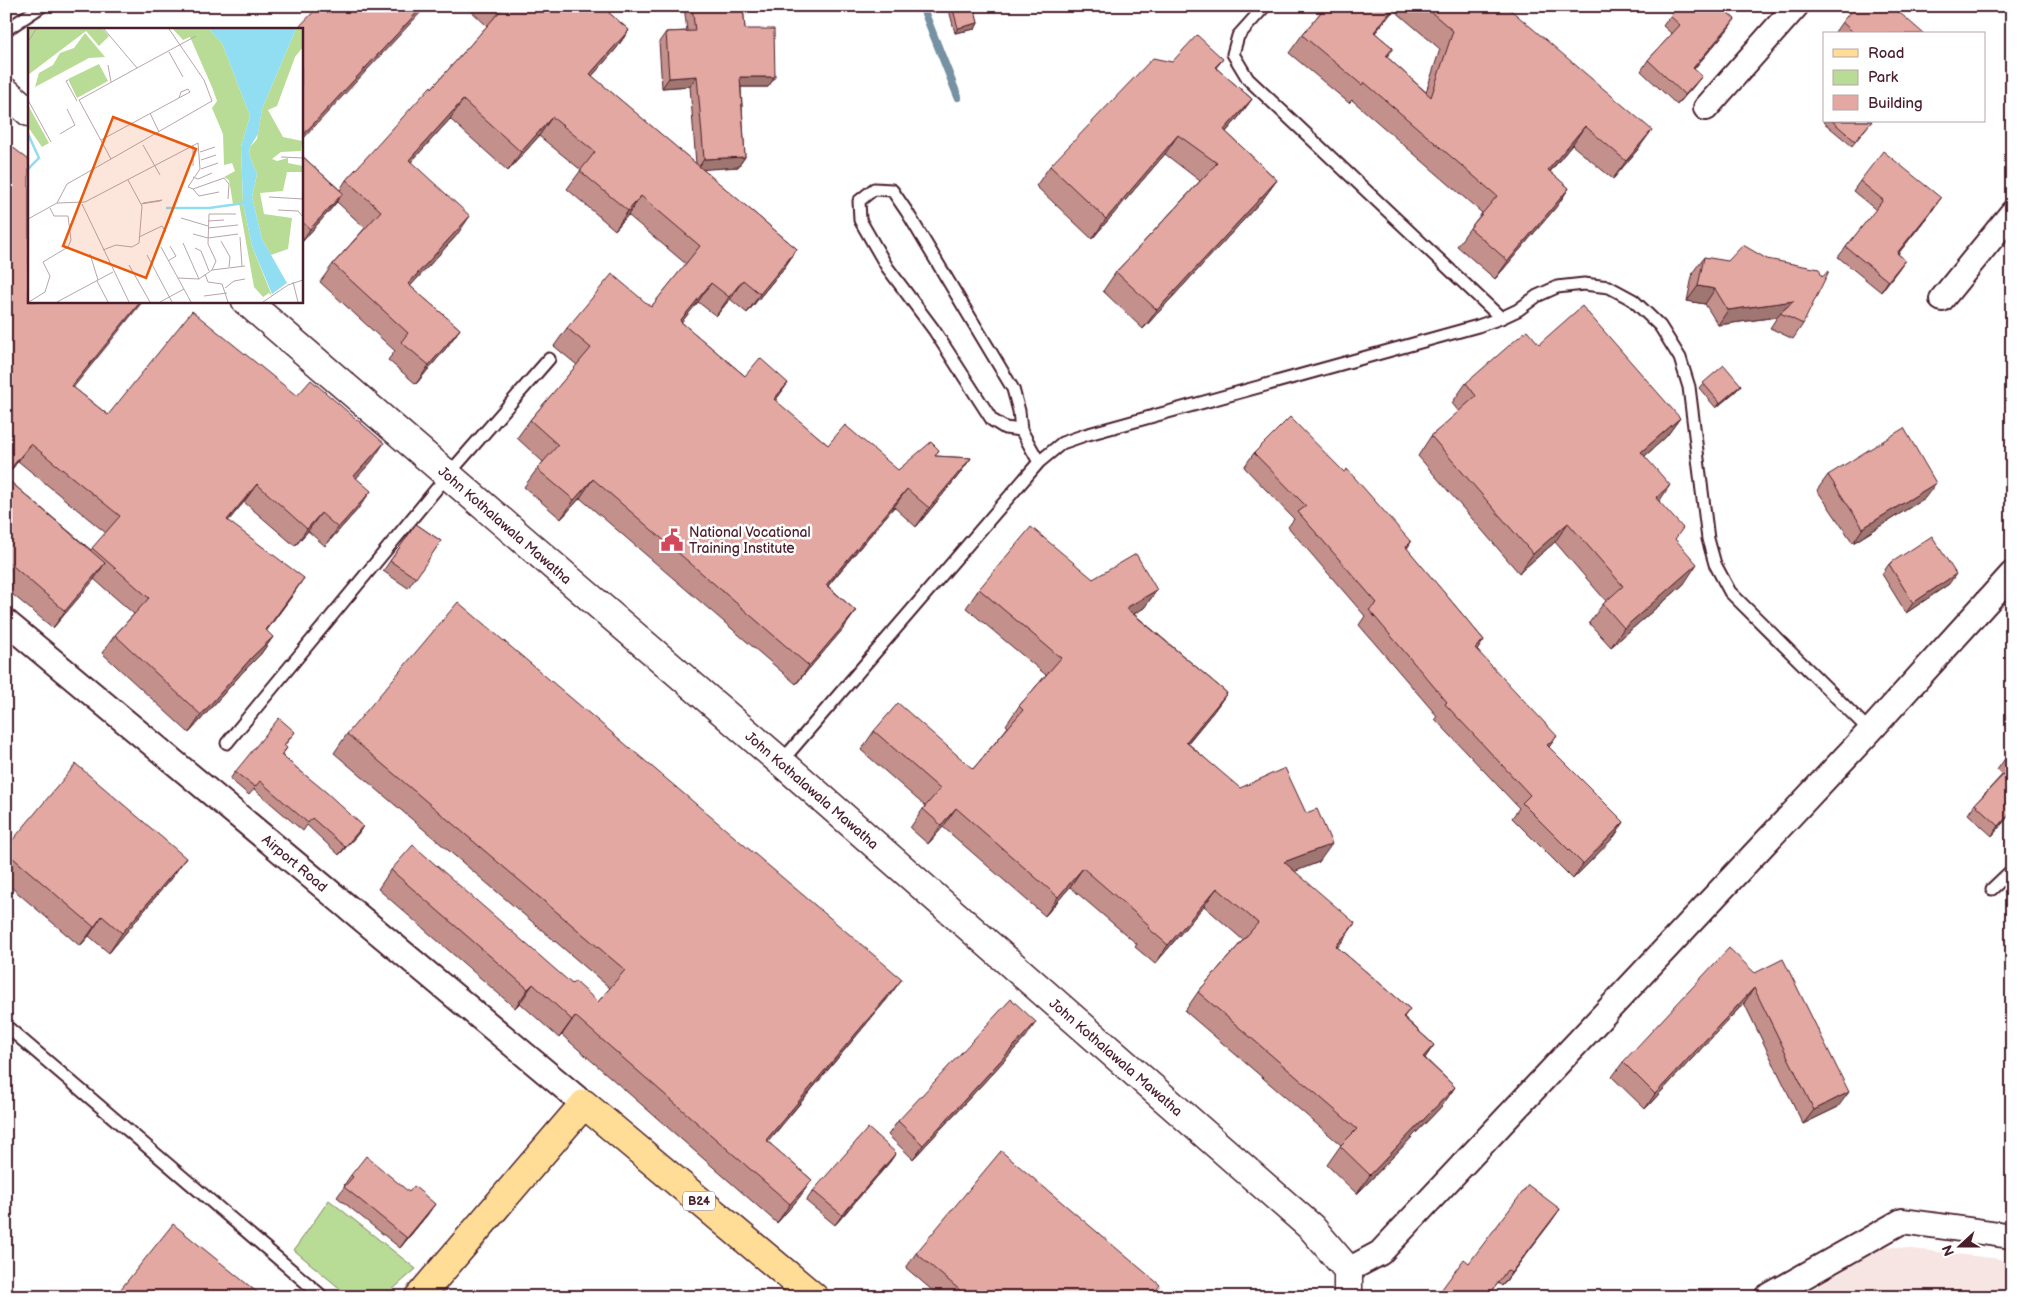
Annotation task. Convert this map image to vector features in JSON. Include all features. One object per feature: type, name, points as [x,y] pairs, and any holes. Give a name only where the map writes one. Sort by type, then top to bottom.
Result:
[{"type":"main road","points":[[419,1297],[584,1104]]},
{"type":"main road","name":"B24","points":[[584,1104],[814,1297]]},
{"type":"street","points":[[1706,108],[1796,6]]},
{"type":"street","points":[[6,92],[28,111]]},
{"type":"street","points":[[1942,300],[2012,213]]},
{"type":"street","name":"John Kothalawala Mawatha","points":[[247,302],[781,762],[1312,1228],[1348,1270]]},
{"type":"street","points":[[1348,1297],[1348,1270],[1380,1253],[1870,731],[2012,574]]},
{"type":"street","name":"Airport Road","points":[[6,622],[584,1104]]},
{"type":"street","points":[[1767,1297],[1902,1221],[2012,1236]]},
{"type":"lane","points":[[6,30],[42,6]]},
{"type":"lane","points":[[1264,6],[1238,36],[1233,54],[1248,79],[1501,318]]},
{"type":"lane","points":[[1021,430],[1005,428],[992,420],[934,330],[887,267],[860,220],[859,200],[874,189],[892,190],[907,212],[1013,389],[1019,411],[1021,430],[1039,462]]},
{"type":"lane","points":[[781,762],[1039,462],[1062,443],[1478,326],[1518,310],[1537,296],[1557,287],[1584,284],[1609,288],[1633,300],[1660,326],[1680,358],[1689,388],[1708,539],[1715,564],[1730,592],[1870,731]]},
{"type":"lane","points":[[227,743],[447,476],[549,359]]},
{"type":"lane","points":[[1992,889],[2012,870]]},
{"type":"lane","points":[[6,1026],[323,1297]]},
{"type":"shaded area","points":[[1886,1246],[2000,1259],[2012,1268],[2012,1297],[1798,1297]]},
{"type":"green space","points":[[329,1200],[416,1269],[384,1297],[350,1297],[294,1250]]},
{"type":"building","points":[[319,6],[423,6],[302,136],[302,28],[298,28]]},
{"type":"building","points":[[499,6],[611,6],[607,11],[629,30],[590,74],[797,249],[760,294],[743,280],[729,297],[711,283],[680,321],[745,376],[760,358],[788,383],[774,399],[828,445],[845,425],[898,470],[931,442],[939,450],[935,456],[971,458],[929,508],[907,489],[826,585],[856,611],[809,666],[593,479],[574,500],[537,469],[558,445],[530,420],[591,348],[567,328],[612,274],[651,307],[700,246],[641,196],[628,211],[580,171],[595,152],[552,117],[521,152],[463,100],[409,160],[470,216],[408,284],[460,329],[429,365],[401,342],[408,333],[333,264],[381,211],[346,180],[431,86],[432,88],[502,9]]},
{"type":"building","points":[[692,6],[743,6],[745,29],[774,29],[775,77],[740,77],[745,157],[704,159],[697,76],[669,78],[666,32],[695,31]]},
{"type":"building","points":[[952,6],[974,6],[978,23],[958,28]]},
{"type":"building","points":[[1326,6],[1395,6],[1374,32],[1393,48],[1386,56],[1431,97],[1453,31],[1424,6],[1506,6],[1652,130],[1626,161],[1585,126],[1548,170],[1569,188],[1508,261],[1470,228],[1497,196],[1364,82],[1362,85],[1302,35]]},
{"type":"building","points":[[1678,6],[1720,6],[1735,19],[1693,68],[1702,76],[1685,95],[1648,60],[1680,25],[1670,16]]},
{"type":"building","points":[[1855,6],[1892,6],[1922,32],[1853,32],[1842,22]]},
{"type":"building","points":[[1197,35],[1223,59],[1215,67],[1252,99],[1224,130],[1277,180],[1157,310],[1116,272],[1217,163],[1178,135],[1106,219],[1050,166],[1153,58],[1172,62]]},
{"type":"building","points":[[1833,122],[1871,122],[1855,141]]},
{"type":"building","points":[[6,142],[28,159],[28,302],[140,302],[72,386],[108,415],[192,311],[297,396],[311,380],[384,443],[354,476],[371,491],[338,528],[321,513],[307,529],[257,484],[227,520],[304,578],[266,630],[273,637],[253,656],[201,715],[115,635],[149,598],[92,548],[120,516],[31,444],[6,474]]},
{"type":"building","points":[[1883,151],[1941,198],[1897,253],[1905,260],[1888,281],[1846,247],[1883,200],[1860,181]]},
{"type":"building","points":[[302,156],[343,193],[310,229],[302,222]]},
{"type":"building","points":[[1743,245],[1767,259],[1819,269],[1822,277],[1829,271],[1803,324],[1780,313],[1794,301],[1728,310],[1715,289],[1698,286],[1704,257],[1728,261]]},
{"type":"building","points":[[1582,306],[1680,418],[1641,452],[1670,485],[1656,498],[1683,528],[1675,539],[1697,564],[1624,628],[1603,604],[1623,586],[1568,523],[1533,554],[1431,436],[1476,396],[1466,383],[1527,330],[1539,344]]},
{"type":"building","points":[[1724,365],[1741,385],[1720,403],[1703,383]]},
{"type":"building","points":[[1290,417],[1344,472],[1347,469],[1411,542],[1406,547],[1484,640],[1475,648],[1557,736],[1547,745],[1624,822],[1583,864],[1522,803],[1530,795],[1445,704],[1447,702],[1369,610],[1377,603],[1298,512],[1306,506],[1254,453]]},
{"type":"building","points":[[1904,428],[1936,483],[1863,528],[1828,475]]},
{"type":"building","points":[[6,478],[105,563],[65,611],[6,560],[6,512],[8,510],[6,508]]},
{"type":"building","points":[[416,524],[441,541],[416,578],[390,561]]},
{"type":"building","points":[[1031,527],[1093,579],[1136,554],[1157,590],[1126,608],[1227,693],[1186,742],[1240,788],[1285,768],[1306,813],[1317,809],[1332,844],[1284,862],[1355,923],[1336,946],[1410,1009],[1403,1017],[1434,1045],[1423,1057],[1455,1087],[1370,1175],[1340,1146],[1357,1129],[1198,992],[1258,923],[1217,888],[1168,945],[1148,928],[1150,926],[1083,868],[1058,897],[956,808],[941,825],[923,809],[940,789],[874,731],[898,703],[973,769],[1023,710],[1019,706],[1061,658],[979,589]]},
{"type":"building","points":[[1932,536],[1956,574],[1913,603],[1889,564]]},
{"type":"building","points":[[458,602],[902,979],[766,1140],[812,1180],[790,1204],[575,1016],[572,1020],[533,984],[528,989],[391,870],[413,845],[572,984],[575,981],[598,1002],[625,970],[347,734]]},
{"type":"building","points":[[279,718],[295,732],[284,745],[287,748],[281,755],[363,826],[345,847],[312,818],[308,823],[260,781],[255,787],[235,772]]},
{"type":"building","points":[[2012,752],[2012,811],[1999,826],[1975,804],[2011,767],[2004,760]]},
{"type":"building","points":[[76,764],[186,858],[122,933],[102,916],[94,927],[6,852],[6,848]]},
{"type":"building","points":[[1729,948],[1755,973],[1783,959],[1849,1092],[1814,1110],[1754,988],[1655,1094],[1623,1062]]},
{"type":"building","points":[[1011,999],[1036,1022],[923,1145],[898,1121]]},
{"type":"building","points":[[868,1128],[896,1153],[842,1215],[813,1191]]},
{"type":"building","points":[[1001,1151],[1160,1285],[1151,1297],[968,1297],[916,1253]]},
{"type":"building","points":[[366,1156],[409,1192],[414,1186],[435,1204],[407,1238],[344,1187],[353,1177],[351,1175]]},
{"type":"building","points":[[1528,1185],[1560,1209],[1511,1273],[1507,1270],[1488,1297],[1436,1297],[1464,1259],[1469,1263]]},
{"type":"building","points":[[173,1224],[263,1297],[129,1297],[120,1290]]},
{"type":"waterway","points":[[922,6],[958,97]]},
{"type":"place","name":"National Vocational Training Institute","points":[[672,540]]}]
